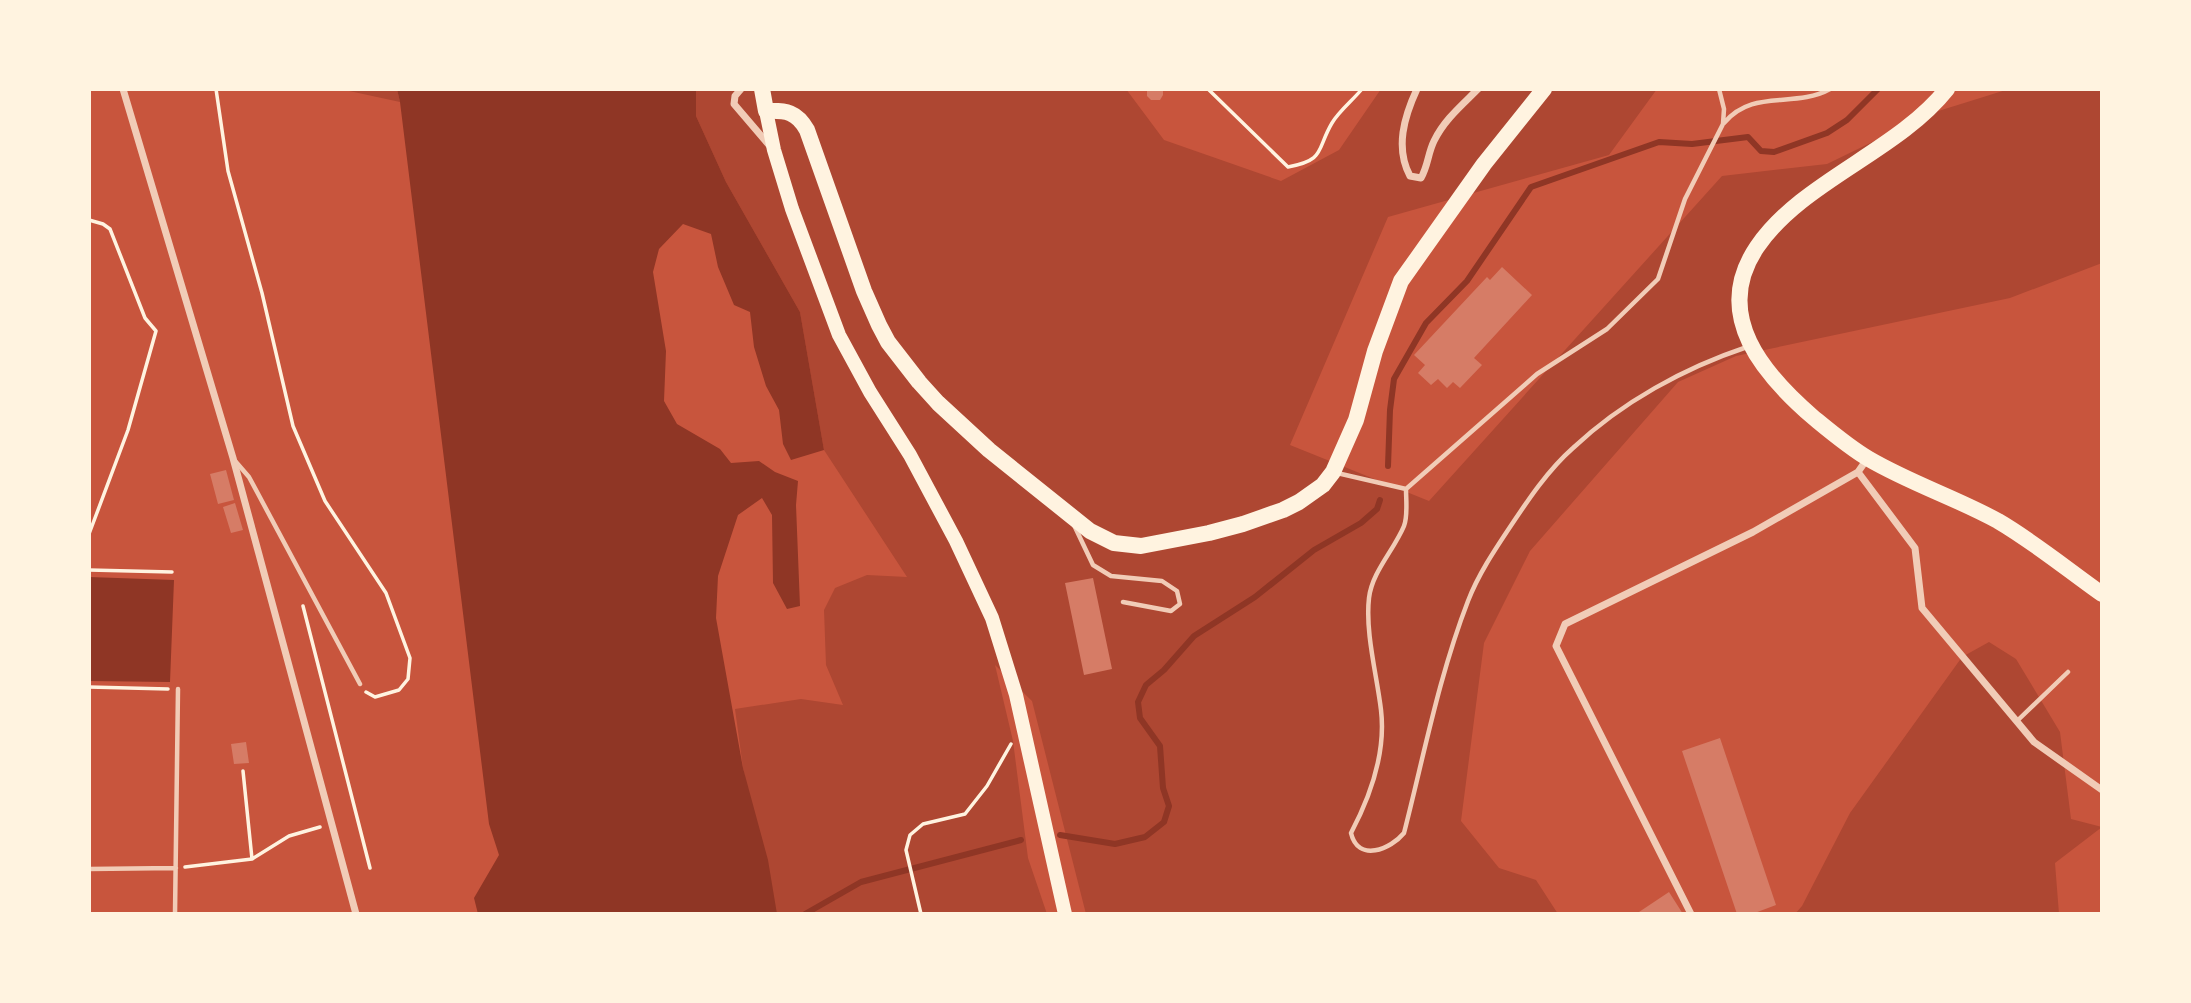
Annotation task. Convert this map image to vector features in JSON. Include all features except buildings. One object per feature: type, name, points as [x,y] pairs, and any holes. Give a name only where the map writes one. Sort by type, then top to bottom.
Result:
[{"type":"main road","points":[[762,89],[774,150],[792,209],[839,335],[923,479],[992,618],[1016,695],[1065,914]]},
{"type":"main road","points":[[766,111],[781,110],[795,114],[807,130],[864,290],[888,342],[938,403],[989,450],[1090,531],[1114,542],[1141,546],[1209,533],[1283,510],[1311,494],[1333,472],[1356,420],[1376,351],[1401,281],[1484,164],[1544,89]]},
{"type":"main road","points":[[1947,89],[1893,138],[1797,206],[1770,231],[1755,249],[1739,293],[1741,319],[1750,345],[1770,376],[1863,465],[1998,522],[2102,594]]},
{"type":"street","points":[[123,89],[233,458],[356,911]]},
{"type":"street","points":[[741,89],[735,96],[734,104],[774,150]]},
{"type":"street","points":[[1417,89],[1402,134],[1405,165],[1410,176],[1421,178],[1427,168],[1427,158],[1435,139],[1447,120],[1478,89]]},
{"type":"street","points":[[1691,914],[1556,646],[1565,624],[1753,532],[1863,465],[1915,548],[1922,608],[2034,742],[2102,790]]},
{"type":"lane","points":[[1719,89],[1724,109],[1722,126]]},
{"type":"lane","points":[[1750,345],[1709,359],[1632,401],[1572,448],[1527,501],[1488,559],[1468,600],[1439,693],[1404,833],[1396,843],[1378,852],[1357,846],[1351,833],[1362,812],[1380,755],[1381,713],[1371,650],[1369,598],[1375,579],[1405,524],[1406,489],[1537,374],[1607,329],[1658,279],[1685,199],[1722,126],[1731,114],[1750,103],[1810,96],[1830,89]]},
{"type":"lane","points":[[233,458],[250,477],[360,684]]},
{"type":"lane","points":[[1333,472],[1406,489]]},
{"type":"lane","points":[[1069,515],[1093,565],[1111,576],[1162,581],[1177,591],[1180,604],[1171,611],[1122,602]]},
{"type":"lane","points":[[2016,721],[2068,672]]},
{"type":"lane","points":[[175,914],[178,689]]},
{"type":"lane","points":[[89,869],[176,868]]},
{"type":"path","points":[[216,89],[228,171],[262,293],[293,426],[325,501],[386,593],[410,658],[408,679],[399,690],[375,696],[365,692],[360,684]]},
{"type":"path","points":[[1208,89],[1288,167],[1306,164],[1321,151],[1332,122],[1362,89]]},
{"type":"path","points":[[89,220],[110,229],[145,318],[156,331],[128,430],[89,534]]},
{"type":"path","points":[[89,570],[172,572]]},
{"type":"path","points":[[303,605],[370,868]]},
{"type":"path","points":[[89,687],[178,689]]},
{"type":"path","points":[[921,914],[906,850],[911,835],[923,824],[965,814],[987,786],[1013,741]]},
{"type":"path","points":[[243,771],[252,859]]},
{"type":"path","points":[[176,868],[252,859],[289,836],[332,823]]},
{"type":"shaded area","points":[[340,89],[397,89],[400,102]]},
{"type":"shaded area","points":[[397,89],[696,89],[696,116],[726,182],[800,312],[824,450],[791,460],[783,444],[779,410],[766,386],[754,347],[750,312],[734,305],[718,267],[711,234],[683,224],[659,249],[653,272],[666,351],[664,401],[677,424],[720,449],[731,463],[759,461],[775,472],[798,481],[796,505],[800,606],[787,609],[773,583],[772,515],[762,498],[738,515],[718,576],[716,618],[743,768],[768,860],[777,914],[478,914],[474,898],[499,855],[489,824]]},
{"type":"shaded area","points":[[696,89],[1126,89],[1164,140],[1281,181],[1339,150],[1381,89],[1657,89],[1609,155],[1388,217],[1290,445],[1429,501],[1722,176],[1827,164],[1932,113],[2009,89],[2102,89],[2102,263],[2010,298],[1736,356],[1678,382],[1530,551],[1484,643],[1461,821],[1499,868],[1536,880],[1558,914],[1086,914],[1032,701],[995,665],[1013,741],[1028,858],[1047,914],[774,914],[743,768],[735,709],[801,699],[843,705],[826,665],[824,610],[835,588],[867,575],[907,577],[824,450],[800,312],[726,182],[696,116]]},
{"type":"shaded area","points":[[89,577],[174,580],[170,682],[89,681]]},
{"type":"shaded area","points":[[1989,642],[2016,659],[2060,732],[2071,819],[2102,827],[2055,863],[2059,914],[1795,914],[1802,906],[1850,813],[1962,657]]},
{"type":"waterway","points":[[1388,466],[1394,379],[1426,323],[1467,281],[1531,187],[1659,142],[1692,144],[1748,137],[1761,151],[1774,152],[1827,133],[1847,120],[1878,89]]},
{"type":"waterway","points":[[1060,835],[1115,844],[1145,837],[1164,822],[1169,806],[1163,788],[1160,746],[1140,718],[1138,702],[1146,685],[1164,670],[1194,636],[1255,597],[1314,550],[1361,523],[1377,509],[1380,500]]},
{"type":"waterway","points":[[805,914],[861,882],[1021,840]]}]
